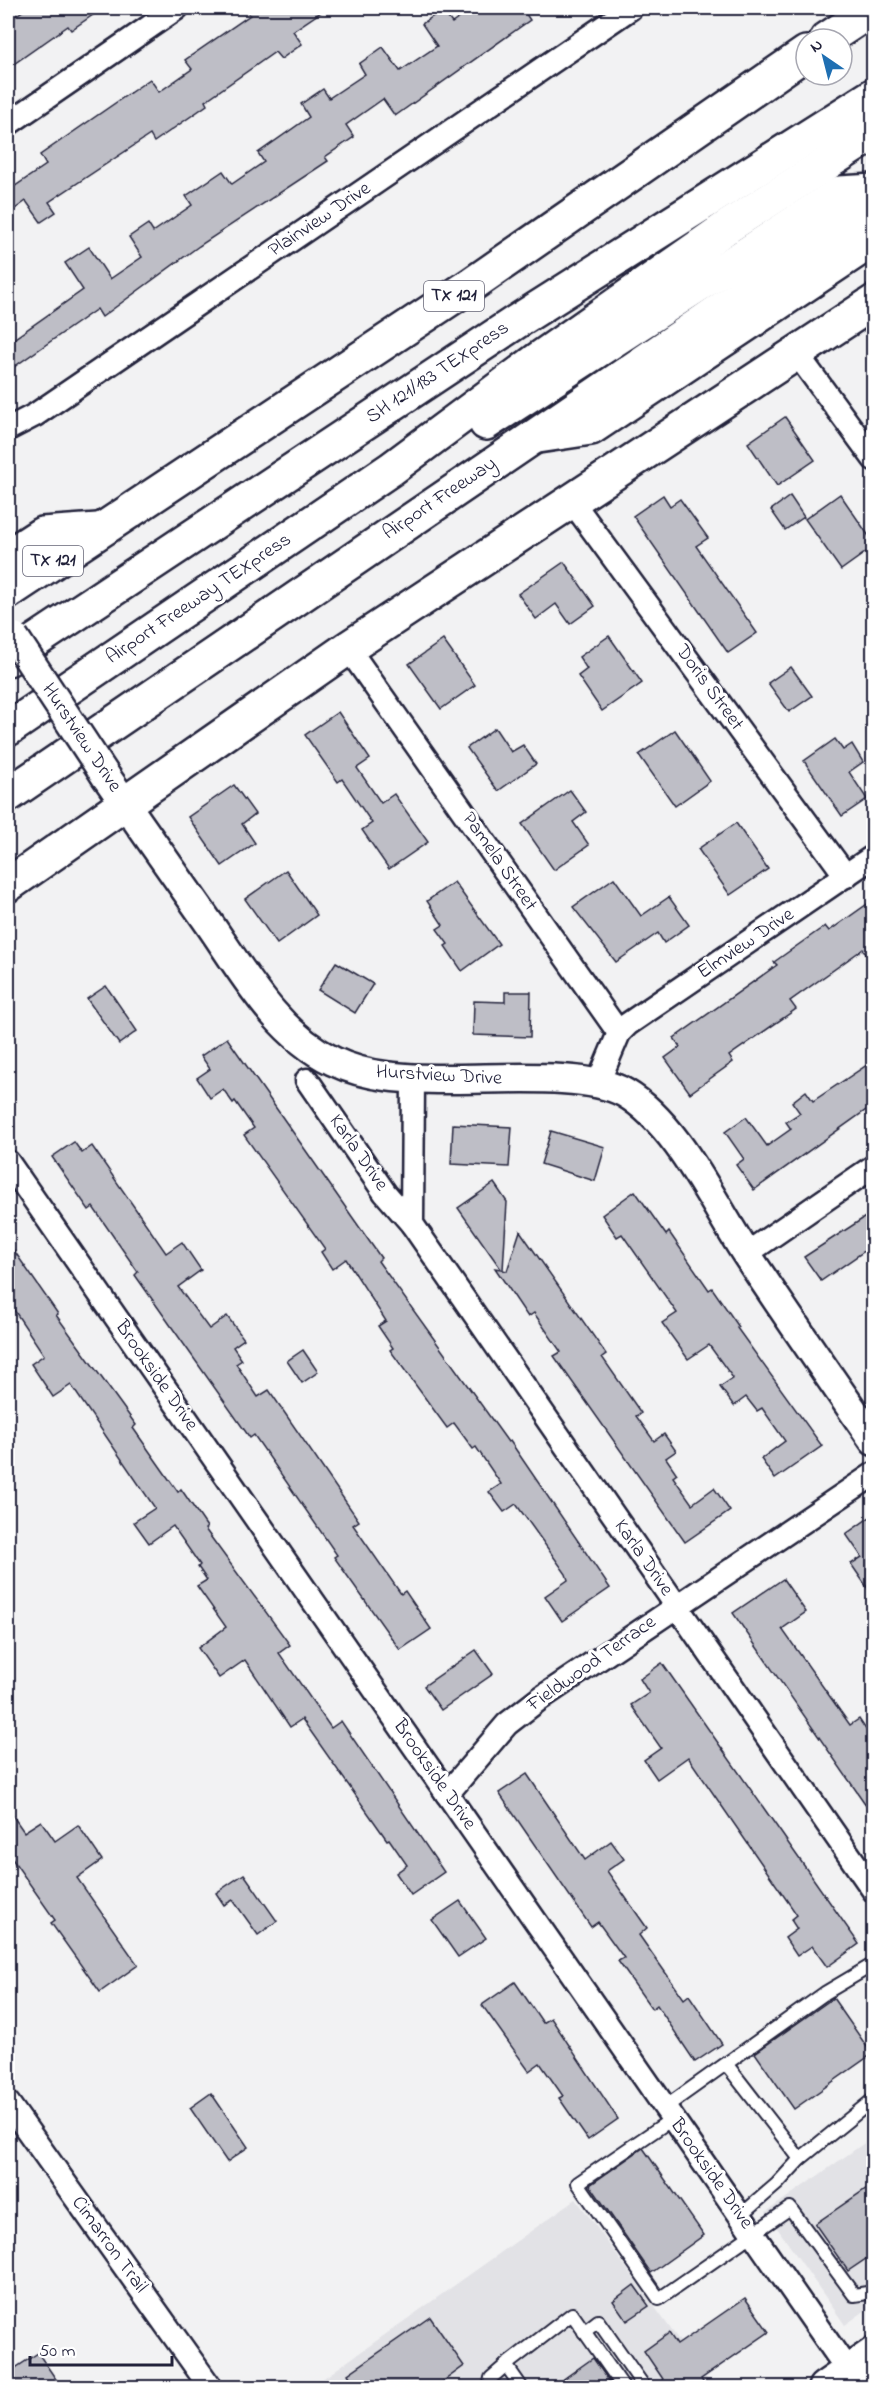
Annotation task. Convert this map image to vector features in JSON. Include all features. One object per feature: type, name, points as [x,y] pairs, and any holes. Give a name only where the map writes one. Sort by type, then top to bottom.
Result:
[{"type":"main road","points":[[845,27],[873,8]]},
{"type":"main road","name":"TX 121","points":[[8,592],[98,530],[471,285],[794,61]]},
{"type":"main road","points":[[748,176],[789,129],[873,70]]},
{"type":"main road","name":"SH 121/183 TEXpress","points":[[8,659],[516,322],[873,95]]},
{"type":"main road","points":[[390,469],[540,358],[727,227],[873,133]]},
{"type":"main road","points":[[390,469],[434,456],[840,193],[873,190]]},
{"type":"main road","name":"Airport Freeway","points":[[9,795],[528,438],[873,205]]},
{"type":"main road","points":[[528,438],[591,428],[873,239]]},
{"type":"main road","points":[[8,885],[348,648],[873,302]]},
{"type":"main road","name":"Airport Freeway TEXpress","points":[[8,729],[390,469]]},
{"type":"main road","points":[[8,556],[42,534],[98,530]]},
{"type":"street","points":[[8,124],[177,8]]},
{"type":"street","name":"Plainview Drive","points":[[8,429],[35,415],[631,8]]},
{"type":"street","points":[[797,354],[873,459]]},
{"type":"street","name":"Doris Street","points":[[571,500],[846,876]]},
{"type":"street","name":"Hurstview Drive","points":[[8,627],[125,804],[261,998],[293,1035],[332,1061],[354,1070],[380,1076],[413,1079],[587,1080],[624,1093],[642,1106],[673,1139],[746,1254],[873,1441]]},
{"type":"street","name":"Pamela Street","points":[[348,648],[619,1033]]},
{"type":"street","name":"Elmview Drive","points":[[619,1033],[873,856]]},
{"type":"street","points":[[598,1083],[619,1033]]},
{"type":"street","name":"Karla Drive","points":[[412,1224],[413,1079]]},
{"type":"street","name":"Karla Drive","points":[[307,1080],[384,1193],[412,1224],[873,1891]]},
{"type":"street","name":"Brookside Drive","points":[[8,1162],[852,2375]]},
{"type":"street","points":[[746,1254],[873,1166]]},
{"type":"street","name":"Fieldwood Terrace","points":[[447,1794],[507,1724],[538,1700],[873,1474]]},
{"type":"street","name":"Cimarron Trail","points":[[8,2103],[211,2388]]},
{"type":"lane","points":[[873,1965],[825,1993],[727,2065],[578,2183],[658,2299],[746,2225],[777,2184],[800,2159],[873,2099]]},
{"type":"lane","points":[[727,2065],[800,2159]]},
{"type":"lane","points":[[746,2225],[790,2208],[854,2295],[872,2295]]},
{"type":"lane","points":[[489,2388],[491,2378],[572,2314],[624,2388]]},
{"type":"lane","points":[[584,2331],[598,2321],[645,2388]]},
{"type":"lane","points":[[506,2365],[522,2388]]},
{"type":"shaded area","points":[[873,2137],[873,2305],[845,2325],[766,2212]]},
{"type":"shaded area","points":[[576,2199],[713,2387],[310,2388]]},
{"type":"building","points":[[27,8],[103,8],[71,30],[68,26],[8,68],[8,21]]},
{"type":"building","points":[[244,8],[327,8],[293,31],[302,44],[281,59],[275,52],[205,101],[207,105],[154,142],[150,135],[49,202],[56,212],[41,222],[26,201],[8,214],[8,191],[46,165],[40,155],[150,79],[159,92],[192,69],[185,60],[250,15]]},
{"type":"building","points":[[474,8],[522,8],[530,20],[395,116],[383,99],[346,125],[354,137],[325,157],[328,161],[199,246],[102,317],[97,309],[8,371],[8,343],[83,290],[65,263],[89,247],[110,279],[142,257],[129,237],[148,224],[153,232],[192,205],[186,196],[223,171],[232,184],[264,162],[258,153],[309,117],[301,104],[323,89],[329,98],[365,74],[359,64],[383,47],[400,71],[437,46],[422,24],[442,10],[452,23]]},
{"type":"building","points":[[785,417],[815,460],[777,486],[748,443]]},
{"type":"building","points":[[840,494],[873,542],[873,547],[841,570],[805,519]]},
{"type":"building","points":[[663,495],[670,506],[680,499],[708,538],[696,546],[757,633],[728,653],[633,516]]},
{"type":"building","points":[[790,496],[804,517],[785,530],[771,510]]},
{"type":"building","points":[[564,562],[595,606],[570,624],[556,604],[536,619],[518,594]]},
{"type":"building","points":[[609,636],[642,683],[602,711],[578,676],[587,669],[579,657]]},
{"type":"building","points":[[443,640],[475,685],[441,709],[409,664]]},
{"type":"building","points":[[791,667],[812,696],[789,712],[768,683]]},
{"type":"building","points":[[338,712],[370,759],[357,768],[381,803],[394,794],[428,842],[389,869],[362,830],[372,823],[342,779],[338,782],[305,735]]},
{"type":"building","points":[[495,728],[511,752],[523,745],[536,764],[498,791],[467,748]]},
{"type":"building","points":[[675,730],[710,781],[675,806],[639,755]]},
{"type":"building","points":[[835,739],[843,750],[852,744],[863,762],[849,772],[867,799],[842,816],[804,761]]},
{"type":"building","points":[[234,785],[255,814],[242,824],[255,843],[222,866],[188,817]]},
{"type":"building","points":[[570,790],[586,812],[573,822],[589,845],[554,870],[522,824]]},
{"type":"building","points":[[736,823],[768,869],[730,895],[698,849]]},
{"type":"building","points":[[286,870],[317,915],[277,944],[245,899]]},
{"type":"building","points":[[614,878],[641,916],[669,897],[689,925],[664,943],[658,933],[616,962],[573,907]]},
{"type":"building","points":[[454,882],[499,944],[462,971],[445,946],[448,944],[437,929],[443,925],[427,901]]},
{"type":"building","points":[[873,900],[873,965],[863,949],[790,1001],[796,1009],[729,1056],[733,1062],[690,1093],[665,1058],[680,1047],[674,1038],[777,965],[774,962],[825,926],[829,931]]},
{"type":"building","points":[[336,962],[373,984],[355,1013],[318,990]]},
{"type":"building","points":[[106,986],[137,1031],[119,1044],[87,999]]},
{"type":"building","points":[[505,992],[531,992],[530,1037],[473,1035],[474,1001],[505,1002]]},
{"type":"building","points":[[227,1038],[381,1258],[378,1261],[508,1442],[510,1441],[610,1588],[562,1621],[545,1596],[568,1580],[566,1574],[516,1504],[504,1512],[489,1492],[501,1484],[476,1447],[473,1449],[454,1423],[447,1428],[390,1350],[393,1348],[378,1326],[386,1321],[346,1259],[332,1269],[321,1252],[325,1249],[244,1135],[254,1128],[235,1101],[233,1103],[223,1089],[210,1098],[197,1078],[210,1069],[201,1056]]},
{"type":"building","points":[[873,1061],[873,1105],[754,1190],[736,1165],[744,1159],[725,1132],[746,1117],[767,1146],[791,1129],[786,1122],[800,1113],[792,1102],[806,1091],[813,1101]]},
{"type":"building","points":[[453,1124],[512,1127],[509,1167],[451,1164]]},
{"type":"building","points":[[551,1131],[605,1147],[595,1181],[541,1164]]},
{"type":"building","points":[[74,1142],[82,1153],[92,1146],[166,1253],[182,1242],[201,1270],[178,1287],[209,1329],[227,1316],[244,1339],[233,1347],[242,1360],[236,1364],[258,1397],[269,1390],[359,1521],[353,1525],[401,1594],[405,1591],[431,1629],[400,1650],[334,1557],[337,1555],[254,1435],[250,1438],[135,1275],[138,1272],[93,1207],[89,1210],[52,1157]]},
{"type":"building","points":[[494,1183],[507,1202],[503,1270],[507,1271],[520,1231],[606,1354],[602,1357],[641,1413],[636,1416],[654,1441],[664,1434],[676,1451],[666,1458],[677,1474],[673,1477],[692,1504],[714,1488],[730,1511],[685,1542],[554,1356],[561,1352],[534,1313],[528,1317],[495,1268],[501,1269],[458,1208]]},
{"type":"building","points":[[635,1191],[666,1235],[669,1232],[709,1290],[712,1288],[739,1327],[737,1328],[822,1446],[775,1479],[761,1459],[785,1441],[762,1408],[757,1411],[746,1397],[734,1406],[720,1387],[733,1378],[709,1345],[688,1359],[662,1323],[677,1313],[622,1234],[617,1237],[602,1215]]},
{"type":"building","points":[[873,1212],[873,1245],[821,1281],[804,1257]]},
{"type":"building","points":[[8,1242],[58,1314],[56,1315],[136,1425],[133,1428],[178,1492],[181,1489],[207,1527],[205,1529],[290,1645],[279,1653],[331,1728],[341,1721],[444,1872],[411,1895],[396,1873],[407,1865],[302,1719],[290,1727],[245,1660],[219,1678],[198,1648],[226,1627],[197,1586],[207,1580],[198,1567],[200,1565],[173,1526],[149,1543],[134,1522],[155,1508],[71,1385],[53,1397],[31,1364],[44,1355],[8,1301]]},
{"type":"building","points":[[303,1350],[318,1372],[302,1383],[287,1361]]},
{"type":"building","points":[[873,1515],[873,1596],[851,1564],[862,1557],[846,1534]]},
{"type":"building","points":[[783,1579],[806,1612],[782,1629],[850,1725],[859,1719],[873,1740],[873,1815],[733,1613]]},
{"type":"building","points":[[476,1650],[493,1674],[441,1710],[424,1686]]},
{"type":"building","points":[[662,1663],[859,1944],[827,1967],[812,1946],[797,1956],[785,1938],[797,1929],[791,1920],[797,1915],[688,1757],[657,1779],[644,1760],[661,1748],[631,1705],[649,1693],[640,1679]]},
{"type":"building","points":[[527,1774],[585,1860],[611,1841],[624,1859],[607,1871],[647,1928],[639,1935],[684,1999],[689,1995],[722,2044],[695,2062],[657,2005],[652,2009],[618,1961],[624,1958],[598,1922],[591,1927],[499,1793]]},
{"type":"building","points":[[8,1809],[24,1832],[41,1821],[55,1841],[78,1825],[102,1860],[77,1878],[138,1965],[100,1992],[51,1923],[55,1920],[8,1853]]},
{"type":"building","points":[[244,1874],[277,1921],[258,1935],[233,1900],[224,1905],[216,1893]]},
{"type":"building","points":[[460,1901],[486,1938],[458,1957],[432,1920]]},
{"type":"building","points":[[515,1982],[543,2023],[551,2018],[618,2119],[588,2140],[559,2098],[563,2096],[540,2063],[529,2071],[482,2005]]},
{"type":"building","points":[[833,1998],[872,2054],[794,2109],[755,2053]]},
{"type":"building","points":[[211,2093],[248,2147],[227,2162],[190,2108]]},
{"type":"building","points":[[643,2148],[704,2235],[651,2273],[590,2185]]},
{"type":"building","points":[[873,2184],[873,2254],[848,2271],[815,2224]]},
{"type":"building","points":[[634,2285],[649,2306],[627,2321],[613,2301]]},
{"type":"building","points":[[745,2298],[769,2332],[701,2379],[707,2388],[669,2388],[644,2351],[669,2333],[677,2345]]},
{"type":"building","points":[[430,2317],[464,2366],[434,2388],[357,2388],[348,2374]]},
{"type":"building","points":[[38,2353],[62,2388],[8,2388],[8,2373]]},
{"type":"building","points":[[593,2358],[614,2388],[551,2388]]}]
